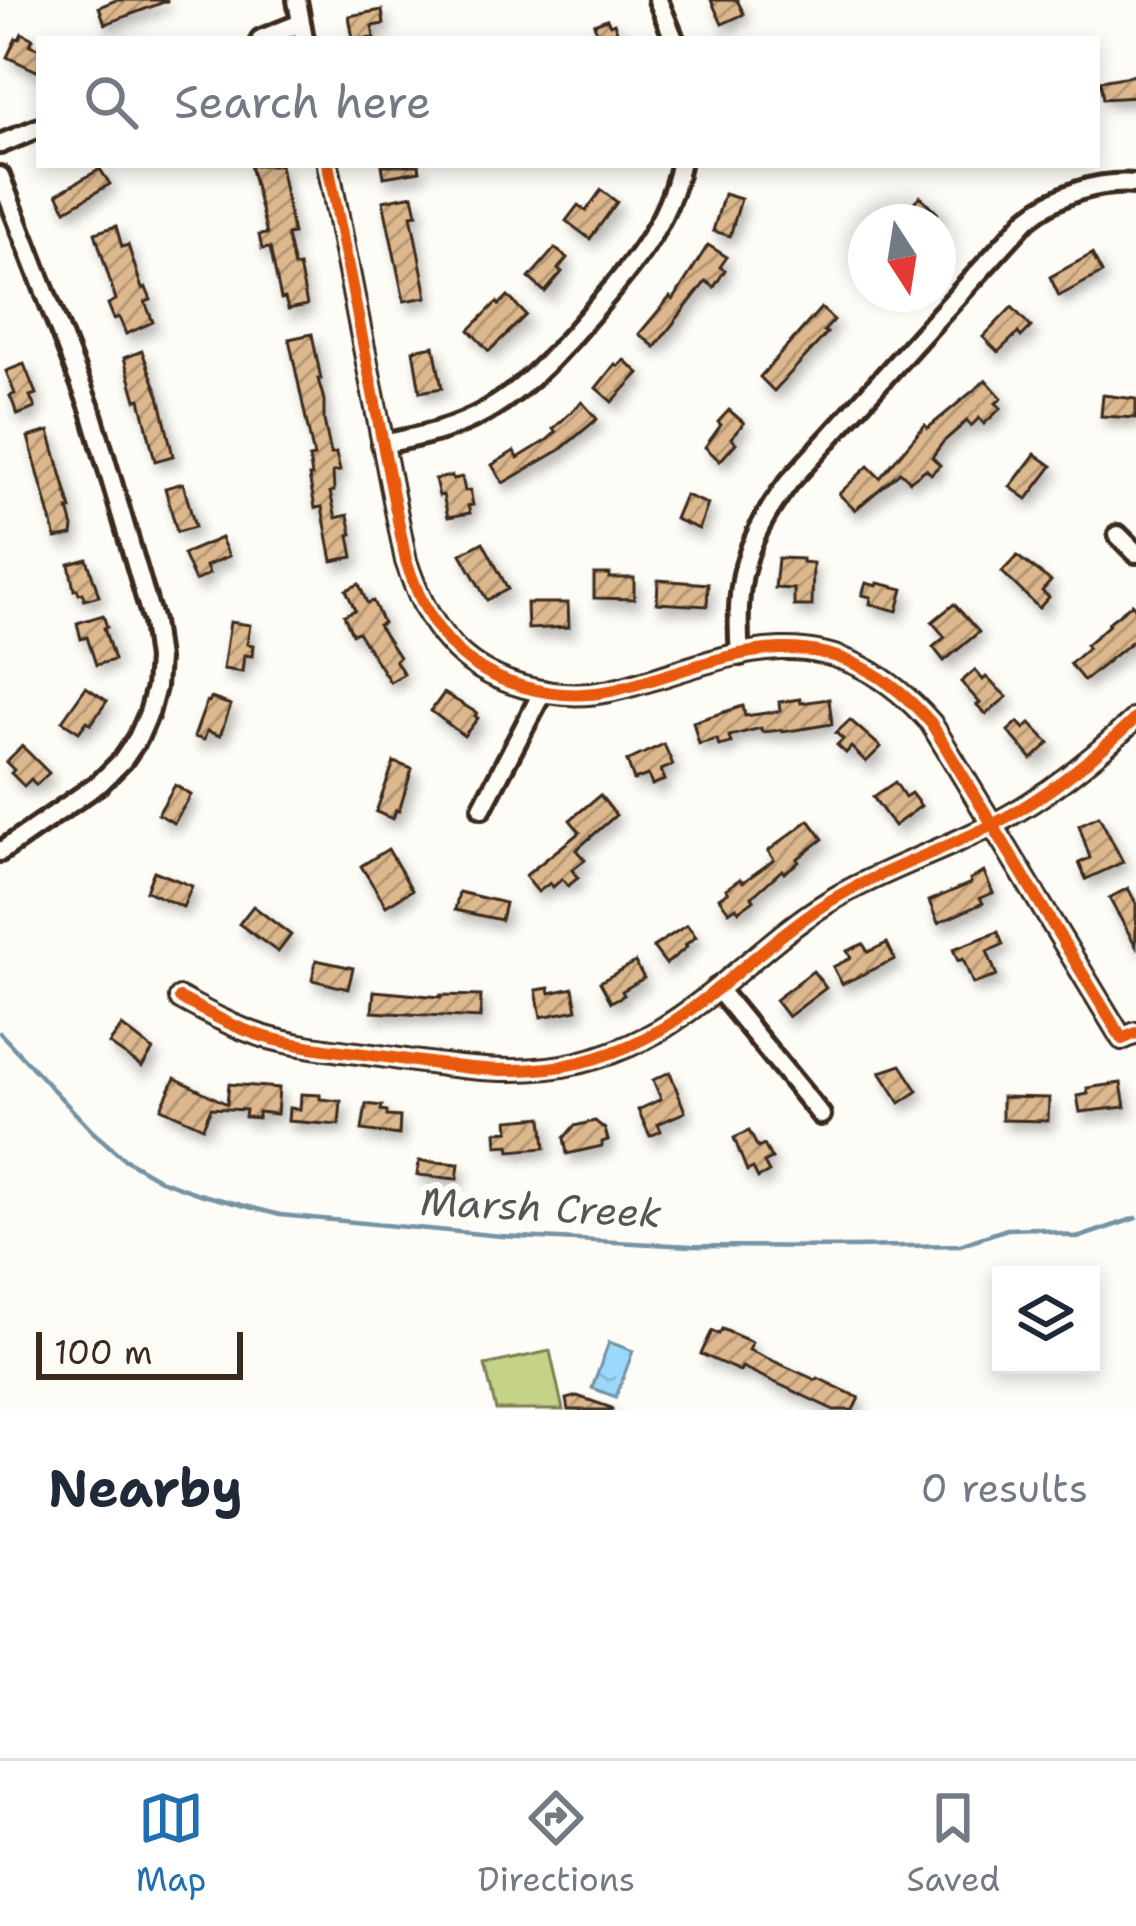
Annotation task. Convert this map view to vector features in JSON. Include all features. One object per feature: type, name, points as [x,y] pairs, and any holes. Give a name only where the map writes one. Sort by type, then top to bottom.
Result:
[{"type":"street","points":[[297,0],[303,31]]},
{"type":"street","points":[[658,0],[673,36]]},
{"type":"street","points":[[0,144],[36,129]]},
{"type":"street","points":[[329,168],[406,562],[431,619],[451,645],[509,682],[543,692],[608,692],[778,649],[815,651],[851,661],[887,680],[931,723],[1122,1039],[1136,1033]]},
{"type":"street","points":[[382,444],[419,438],[488,410],[556,355],[631,268],[666,209],[679,168]]},
{"type":"street","points":[[0,176],[90,408],[153,622],[158,659],[149,713],[123,760],[100,783],[0,852]]},
{"type":"street","points":[[740,655],[741,578],[752,541],[789,482],[1027,219],[1076,191],[1136,184]]},
{"type":"street","points":[[1118,535],[1136,553]]},
{"type":"street","points":[[482,808],[543,692]]},
{"type":"street","points":[[180,998],[232,1025],[286,1043],[472,1070],[517,1072],[566,1066],[618,1051],[662,1028],[836,897],[992,825],[1044,793],[1136,718]]},
{"type":"street","points":[[718,988],[821,1114]]},
{"type":"green space","points":[[550,1351],[563,1410],[496,1410],[485,1365]]},
{"type":"water","points":[[609,1342],[633,1351],[616,1397],[592,1388]]},
{"type":"building","points":[[116,0],[167,1],[105,24],[99,7]]},
{"type":"building","points":[[711,0],[737,0],[744,14],[722,24]]},
{"type":"building","points":[[382,10],[384,24],[372,26],[374,36],[352,36],[349,16]]},
{"type":"building","points":[[607,19],[619,36],[598,36],[594,24]]},
{"type":"building","points":[[22,33],[33,39],[36,71],[7,57]]},
{"type":"building","points":[[1136,75],[1136,97],[1103,99],[1100,81]]},
{"type":"building","points":[[251,168],[281,168],[293,234],[287,235],[307,305],[288,309],[285,298],[281,299],[270,248],[262,249],[259,235],[267,234]]},
{"type":"building","points":[[382,168],[420,168],[420,171],[384,177]]},
{"type":"building","points":[[100,169],[110,184],[66,210],[57,194]]},
{"type":"building","points":[[601,190],[617,202],[590,239],[566,221],[578,205],[586,211]]},
{"type":"building","points":[[724,194],[741,199],[730,236],[713,231]]},
{"type":"building","points":[[413,195],[417,214],[411,215],[427,297],[404,301],[383,201]]},
{"type":"building","points":[[116,226],[151,300],[145,302],[153,322],[126,334],[108,304],[116,300],[95,233]]},
{"type":"building","points":[[708,245],[727,257],[720,267],[725,270],[714,287],[706,281],[655,347],[639,334],[670,297],[673,300]]},
{"type":"building","points":[[555,248],[567,258],[545,292],[529,278]]},
{"type":"building","points":[[1092,254],[1102,273],[1059,296],[1050,277]]},
{"type":"building","points":[[508,296],[526,315],[489,351],[469,330]]},
{"type":"building","points":[[1012,307],[1031,327],[998,352],[983,337]]},
{"type":"building","points":[[821,308],[834,320],[827,333],[774,391],[760,377]]},
{"type":"building","points":[[312,334],[324,420],[340,471],[333,472],[334,491],[330,492],[336,518],[348,515],[352,534],[353,557],[332,561],[322,507],[315,508],[309,476],[309,458],[314,457],[289,339]]},
{"type":"building","points":[[434,346],[442,388],[420,392],[413,350]]},
{"type":"building","points":[[142,351],[173,456],[155,461],[124,358]]},
{"type":"building","points":[[624,360],[639,373],[612,402],[596,388]]},
{"type":"building","points":[[24,364],[36,394],[30,396],[35,408],[18,415],[6,371]]},
{"type":"building","points":[[986,380],[1002,398],[996,403],[1001,408],[984,424],[979,418],[971,426],[967,421],[943,442],[932,457],[940,465],[931,474],[926,469],[910,481],[900,472],[855,510],[839,494],[868,466],[880,478],[925,425],[928,428]]},
{"type":"building","points":[[1103,395],[1136,399],[1136,418],[1101,416]]},
{"type":"building","points":[[582,402],[597,419],[560,450],[503,483],[492,465],[514,451],[518,458],[547,440]]},
{"type":"building","points":[[729,410],[744,423],[731,438],[736,443],[720,461],[705,447]]},
{"type":"building","points":[[49,431],[73,527],[72,535],[56,538],[28,437]]},
{"type":"building","points":[[1035,454],[1052,466],[1027,499],[1010,487]]},
{"type":"building","points":[[462,477],[473,505],[468,506],[470,513],[448,517],[435,479]]},
{"type":"building","points":[[183,483],[195,527],[177,532],[165,488]]},
{"type":"building","points":[[685,495],[708,504],[699,529],[675,519]]},
{"type":"building","points":[[221,538],[229,556],[206,566],[209,574],[195,581],[183,554]]},
{"type":"building","points":[[483,542],[508,589],[487,600],[461,554]]},
{"type":"building","points":[[1017,556],[1051,581],[1042,591],[1049,597],[1039,608],[1002,572]]},
{"type":"building","points":[[778,558],[813,563],[812,606],[794,606],[794,589],[775,588]]},
{"type":"building","points":[[87,559],[99,596],[84,600],[83,593],[74,590],[69,564]]},
{"type":"building","points":[[594,574],[634,578],[634,599],[594,598]]},
{"type":"building","points":[[658,580],[708,584],[707,606],[657,603]]},
{"type":"building","points":[[866,583],[903,589],[897,611],[870,604],[871,597],[862,595]]},
{"type":"building","points":[[359,584],[367,603],[373,601],[383,623],[378,625],[399,657],[395,660],[404,674],[390,682],[358,632],[352,634],[344,615],[355,610],[346,590]]},
{"type":"building","points":[[527,603],[568,603],[569,627],[528,629]]},
{"type":"building","points":[[954,604],[979,632],[944,661],[933,647],[945,637],[932,622]]},
{"type":"building","points":[[1132,604],[1136,638],[1084,681],[1070,664]]},
{"type":"building","points":[[103,615],[114,660],[96,665],[77,623]]},
{"type":"building","points":[[230,622],[250,625],[247,644],[253,645],[252,656],[244,655],[242,672],[223,669]]},
{"type":"building","points":[[975,670],[1007,697],[986,714],[961,682]]},
{"type":"building","points":[[86,687],[107,701],[79,732],[62,721]]},
{"type":"building","points":[[444,693],[477,713],[464,736],[431,711]]},
{"type":"building","points":[[211,698],[231,705],[220,736],[207,731],[204,740],[194,737]]},
{"type":"building","points":[[800,699],[801,703],[829,699],[832,724],[782,732],[762,732],[761,728],[729,736],[731,743],[719,746],[717,739],[699,744],[693,722],[743,706],[745,716],[780,711],[779,702]]},
{"type":"building","points":[[850,720],[881,747],[866,762],[851,747],[846,753],[837,745],[843,739],[836,733]]},
{"type":"building","points":[[1018,722],[1024,729],[1030,723],[1049,743],[1032,759],[1008,731]]},
{"type":"building","points":[[664,744],[673,765],[661,770],[665,780],[652,785],[648,775],[634,780],[627,761]]},
{"type":"building","points":[[22,746],[49,773],[36,785],[31,779],[24,786],[6,762]]},
{"type":"building","points":[[394,762],[412,769],[393,819],[376,812]]},
{"type":"building","points":[[895,782],[905,797],[911,793],[921,806],[894,826],[873,797]]},
{"type":"building","points":[[175,785],[191,795],[174,823],[158,814]]},
{"type":"building","points":[[600,795],[616,815],[576,850],[585,860],[572,870],[578,878],[568,886],[562,879],[553,887],[550,883],[538,892],[525,876],[580,832],[570,820]]},
{"type":"building","points":[[1099,816],[1123,862],[1086,879],[1079,863],[1090,858],[1079,825]]},
{"type":"building","points":[[809,820],[823,839],[799,862],[782,870],[754,900],[729,912],[719,898],[726,889],[774,860],[768,851]]},
{"type":"building","points":[[388,849],[412,890],[386,906],[361,866]]},
{"type":"building","points":[[154,871],[192,886],[183,907],[146,891]]},
{"type":"building","points":[[984,872],[993,893],[980,898],[983,903],[938,923],[929,901],[971,883],[970,879]]},
{"type":"building","points":[[1128,888],[1136,903],[1136,946],[1109,898]]},
{"type":"building","points":[[459,892],[505,903],[501,920],[455,910]]},
{"type":"building","points":[[253,906],[291,935],[278,952],[239,924]]},
{"type":"building","points":[[687,925],[696,937],[666,964],[653,947]]},
{"type":"building","points":[[998,932],[1003,945],[987,951],[997,976],[973,984],[963,959],[958,961],[953,949]]},
{"type":"building","points":[[887,943],[895,959],[842,984],[833,967],[851,958],[847,951],[863,944],[868,952]]},
{"type":"building","points":[[316,960],[353,968],[348,989],[312,980]]},
{"type":"building","points":[[635,962],[644,978],[611,1002],[600,982]]},
{"type":"building","points":[[813,971],[826,988],[788,1017],[775,1000]]},
{"type":"building","points":[[549,988],[550,993],[573,988],[577,1010],[541,1017],[536,990]]},
{"type":"building","points":[[374,991],[481,996],[480,1018],[372,1012]]},
{"type":"building","points":[[122,1026],[153,1050],[142,1067],[109,1044]]},
{"type":"building","points":[[901,1065],[918,1091],[900,1103],[880,1072]]},
{"type":"building","points":[[670,1072],[685,1112],[658,1124],[661,1131],[650,1136],[638,1110],[661,1099],[653,1080]]},
{"type":"building","points":[[175,1078],[227,1104],[229,1084],[279,1088],[277,1114],[258,1112],[258,1118],[245,1117],[246,1110],[211,1108],[203,1127],[161,1108]]},
{"type":"building","points":[[1121,1083],[1125,1107],[1080,1112],[1077,1096],[1088,1094],[1087,1088]]},
{"type":"building","points":[[301,1094],[341,1101],[339,1125],[288,1121],[289,1108],[300,1109]]},
{"type":"building","points":[[1002,1097],[1049,1098],[1048,1121],[1002,1120]]},
{"type":"building","points":[[366,1104],[382,1106],[387,1116],[400,1117],[399,1135],[362,1130]]},
{"type":"building","points":[[542,1117],[545,1148],[510,1151],[509,1145],[497,1146],[496,1132],[509,1131],[508,1120]]},
{"type":"building","points":[[595,1121],[605,1129],[608,1140],[602,1146],[567,1154],[564,1138],[574,1126]]},
{"type":"building","points":[[749,1131],[758,1148],[764,1145],[772,1159],[764,1163],[769,1172],[758,1178],[753,1168],[747,1171],[734,1138]]},
{"type":"building","points":[[419,1161],[459,1164],[457,1179],[417,1175]]},
{"type":"building","points":[[722,1329],[752,1342],[749,1350],[859,1398],[853,1410],[834,1410],[742,1367],[740,1371],[701,1354],[712,1331],[719,1334]]},
{"type":"building","points":[[577,1396],[612,1410],[568,1410],[566,1399]]},
{"type":"waterway","name":"Marsh Creek","points":[[0,1033],[124,1159],[160,1180],[280,1215],[501,1236],[691,1246],[852,1247],[960,1245],[1007,1229],[1037,1228],[1077,1238],[1136,1218]]},
{"type":"cycle path","points":[[329,168],[406,561],[423,604],[449,642],[464,657],[502,679],[567,694],[610,691],[737,655],[780,649],[824,653],[864,668],[900,692],[931,723],[1122,1039],[1136,1033]]},
{"type":"cycle path","points":[[180,998],[251,1032],[324,1049],[494,1070],[559,1067],[592,1060],[660,1030],[794,925],[842,894],[1030,804],[1136,718]]}]
